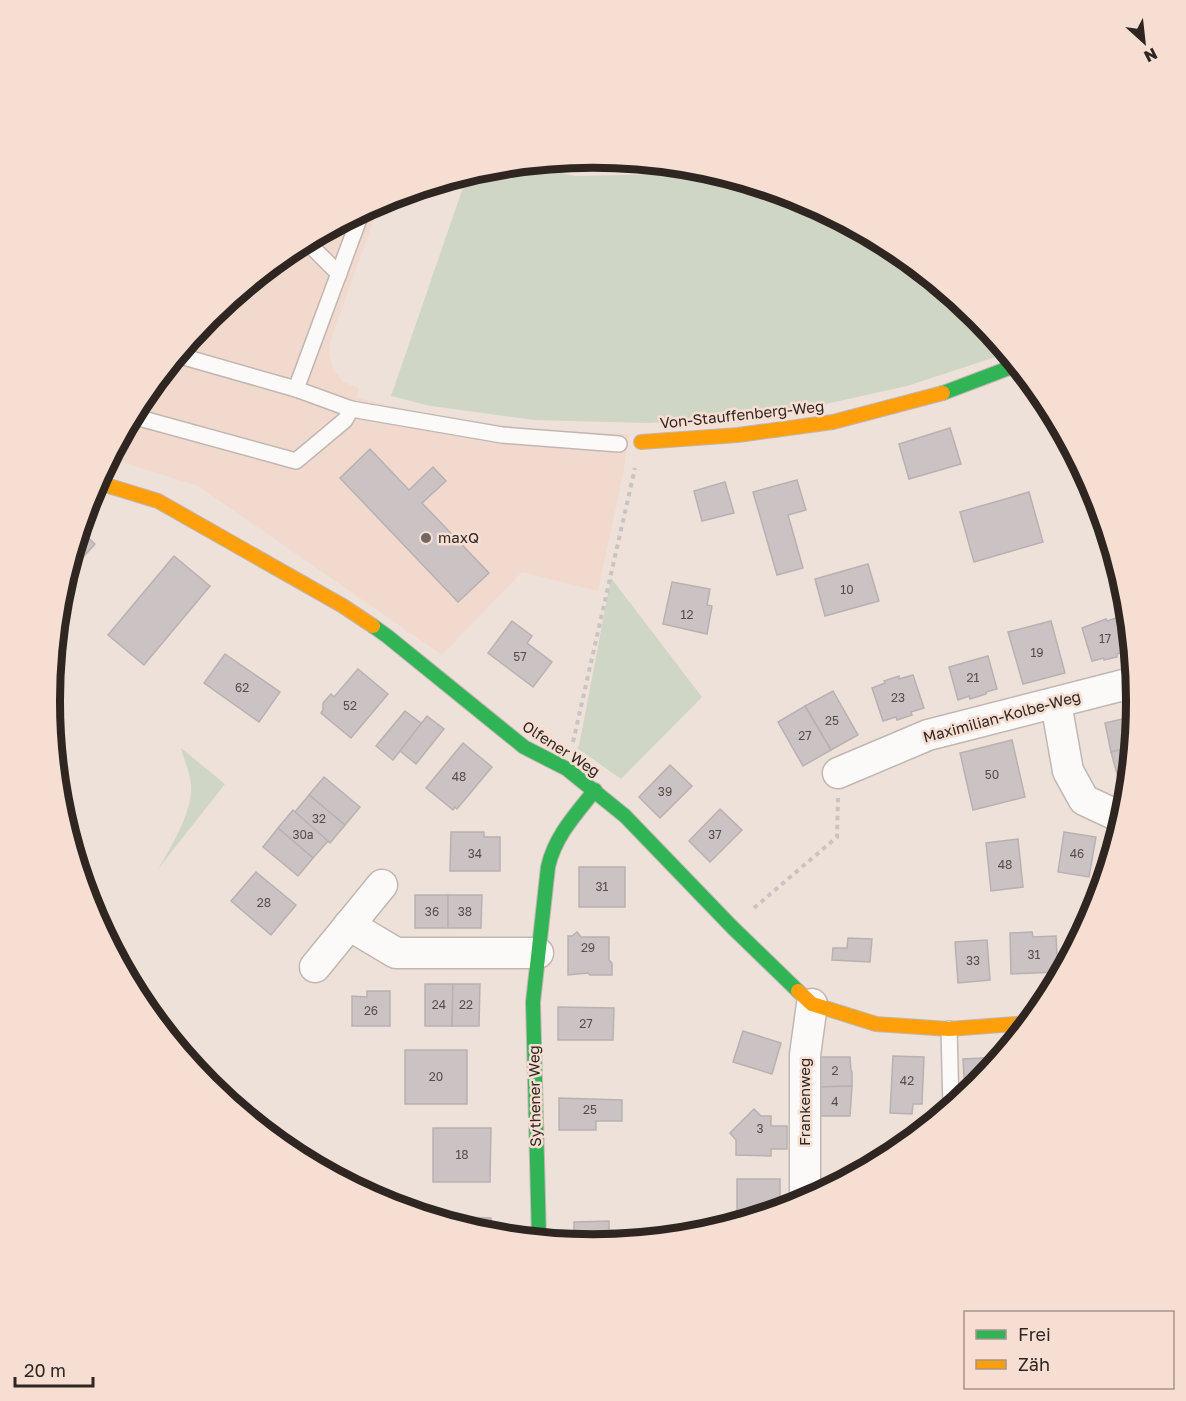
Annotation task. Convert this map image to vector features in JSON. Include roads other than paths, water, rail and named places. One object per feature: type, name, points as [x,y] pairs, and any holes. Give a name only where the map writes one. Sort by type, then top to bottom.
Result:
[{"type":"street","name":"Von-Stauffenberg-Weg","points":[[641,441],[738,435],[833,422],[947,392],[1009,368]]},
{"type":"street","name":"Olfener Weg","points":[[106,485],[158,501],[343,606],[387,636],[524,747],[567,769],[595,790],[625,816],[732,927],[812,1004],[876,1024],[949,1029],[1017,1024]]},
{"type":"street","name":"Maximilian-Kolbe-Weg","points":[[838,773],[928,735],[1126,685]]},
{"type":"street","points":[[1056,703],[1068,771],[1084,800],[1114,814]]},
{"type":"street","name":"Sythener Weg","points":[[538,1230],[533,1002],[550,855],[555,843],[595,790]]},
{"type":"street","points":[[315,967],[382,885]]},
{"type":"street","points":[[349,925],[396,953],[538,953]]},
{"type":"street","name":"Frankenweg","points":[[805,1190],[805,1055],[812,1004]]},
{"type":"lane","points":[[296,389],[358,221]]},
{"type":"lane","points":[[313,248],[339,274]]},
{"type":"lane","points":[[185,357],[296,389],[351,409],[502,435],[619,444]]},
{"type":"lane","points":[[141,418],[296,461],[345,420],[351,409]]},
{"type":"lane","points":[[949,1029],[951,1095]]},
{"type":"place","name":"maxQ","points":[[426,538]]}]
